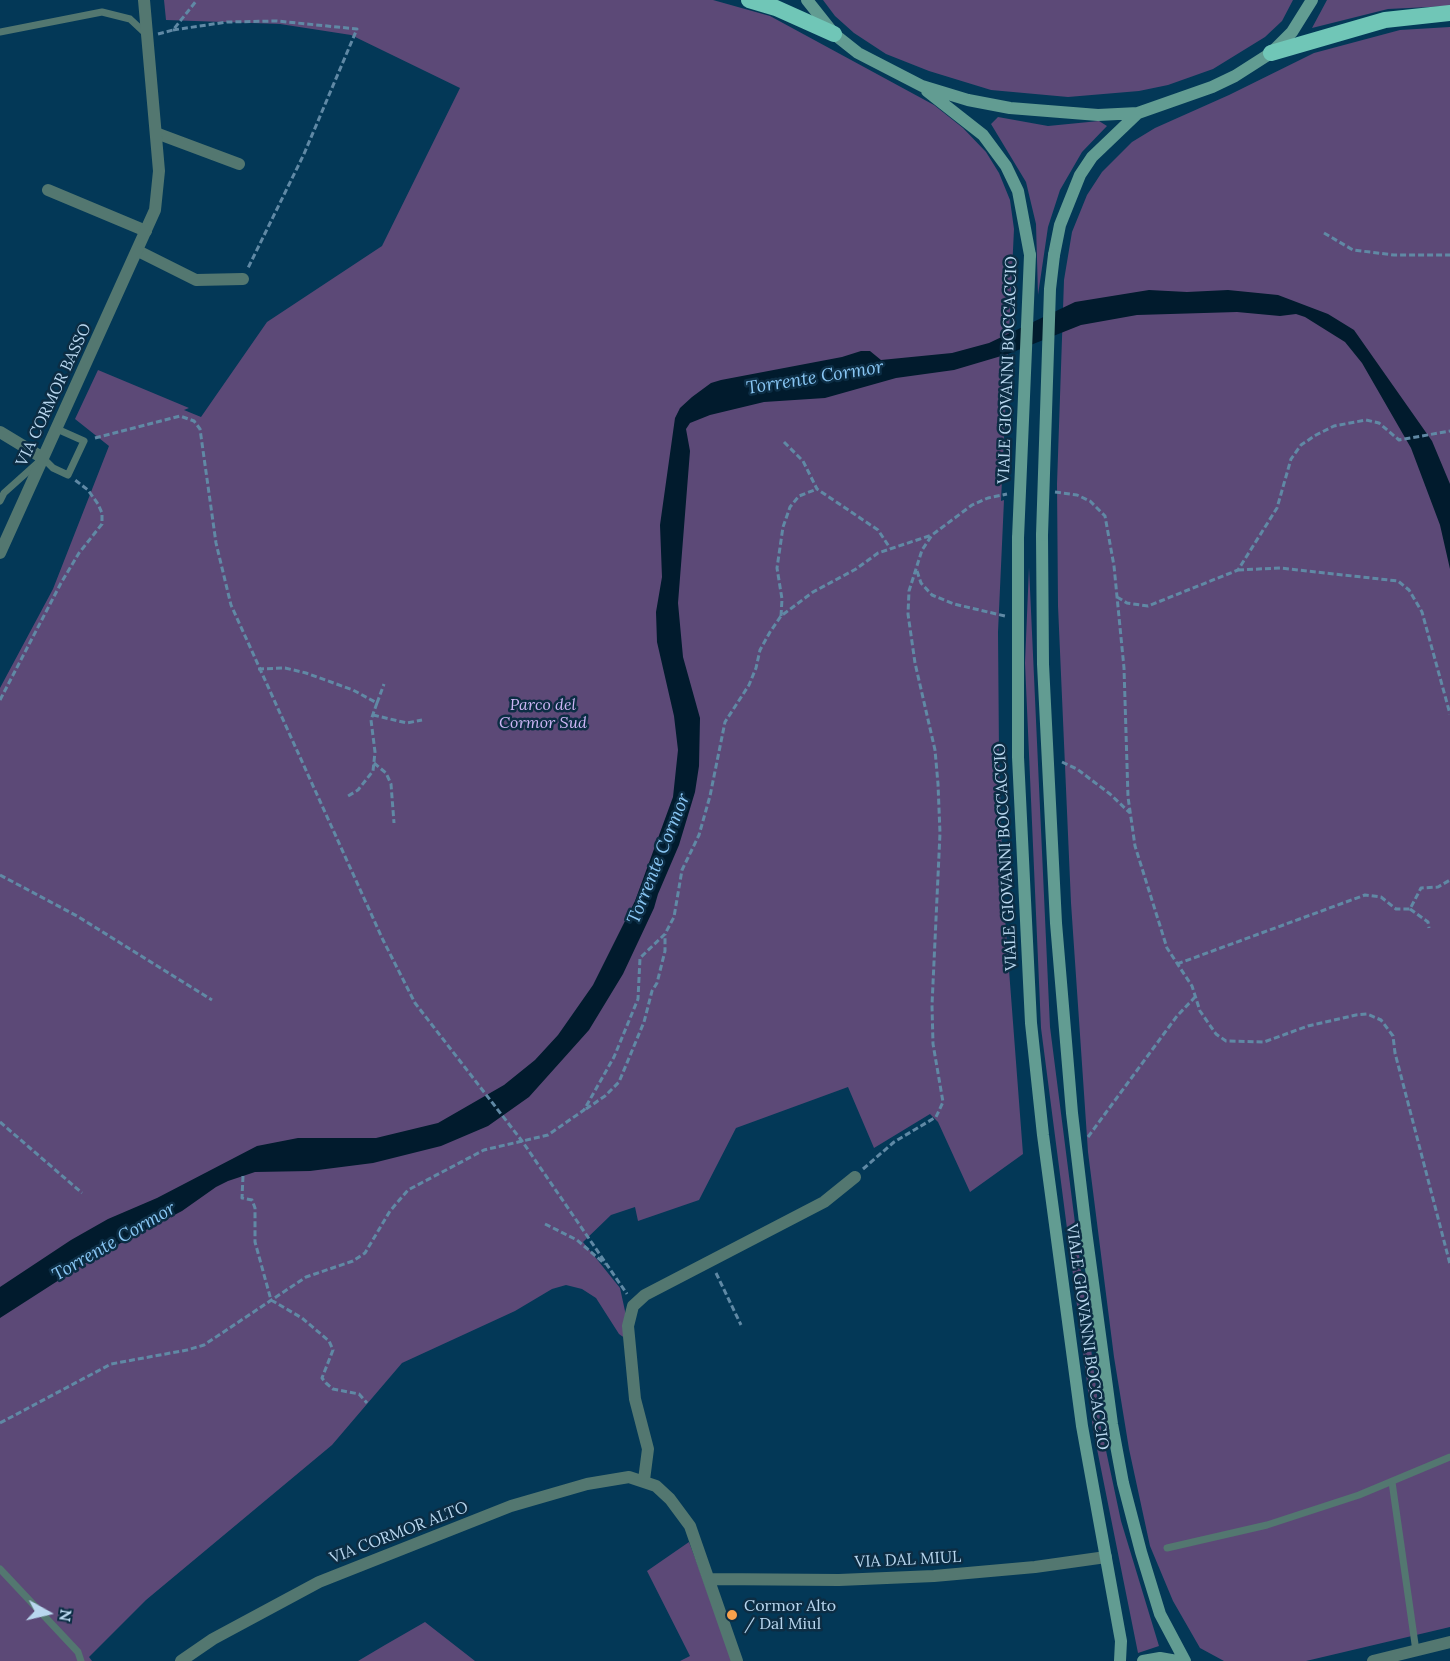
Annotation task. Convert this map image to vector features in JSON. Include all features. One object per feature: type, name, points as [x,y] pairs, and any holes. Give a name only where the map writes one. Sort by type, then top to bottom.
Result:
[{"type":"highway","points":[[749,0],[776,8],[834,34]]},
{"type":"highway","points":[[1271,53],[1385,20],[1450,13]]},
{"type":"main road","points":[[807,0],[834,34],[858,53],[922,86],[968,100],[1021,110],[1098,115],[1138,113],[1212,87],[1271,53],[1292,32],[1312,0]]},
{"type":"main road","name":"VIALE GIOVANNI BOCCACCIO","points":[[922,86],[983,135],[1006,166],[1018,191],[1029,255],[1016,618],[1019,791],[1031,1023],[1082,1426],[1121,1641],[1120,1661]]},
{"type":"main road","name":"VIALE GIOVANNI BOCCACCIO","points":[[1138,113],[1092,157],[1080,175],[1059,225],[1054,255],[1042,535],[1042,616],[1047,755],[1060,980],[1077,1154],[1112,1424],[1141,1552],[1160,1614],[1185,1661]]},
{"type":"main road","points":[[1143,1661],[1160,1658],[1177,1661]]},
{"type":"street","name":"VIA CORMOR BASSO","points":[[0,553],[138,251],[157,196],[159,171],[144,0]]},
{"type":"street","points":[[156,133],[239,164]]},
{"type":"street","points":[[48,190],[146,231]]},
{"type":"street","points":[[138,251],[196,280],[243,279]]},
{"type":"street","points":[[0,432],[43,458]]},
{"type":"street","points":[[737,1661],[690,1526],[670,1499],[656,1486],[644,1480],[648,1449],[635,1399],[628,1326],[633,1306],[645,1295],[824,1202],[855,1177]]},
{"type":"street","name":"VIA CORMOR ALTO","points":[[182,1661],[213,1640],[319,1582],[511,1506],[598,1482],[629,1477],[644,1480]]},
{"type":"street","name":"VIA DAL MIUL","points":[[710,1579],[839,1580],[933,1576],[1035,1567],[1106,1557]]},
{"type":"street","points":[[1373,1661],[1450,1642]]},
{"type":"lane","points":[[0,32],[102,12],[130,19],[148,38]]},
{"type":"lane","points":[[0,501],[4,493],[43,458],[53,468],[69,475],[84,441],[57,429]]},
{"type":"lane","points":[[1167,1548],[1267,1525],[1392,1482],[1450,1457]]},
{"type":"lane","points":[[1392,1482],[1416,1651]]},
{"type":"lane","points":[[0,1569],[78,1652],[81,1661]]},
{"type":"path","points":[[173,30],[197,0]]},
{"type":"path","points":[[148,38],[173,30],[227,22],[277,21],[357,29],[304,154],[243,279]]},
{"type":"path","points":[[1324,233],[1353,250],[1394,255],[1450,255]]},
{"type":"path","points":[[98,437],[180,416],[194,422],[200,429],[222,574],[231,606],[383,940],[415,1003],[522,1142],[611,1269],[633,1306]]},
{"type":"path","points":[[1238,570],[1274,514],[1292,459],[1301,445],[1316,435],[1334,426],[1366,420],[1379,423],[1399,440],[1450,431]]},
{"type":"path","points":[[784,441],[803,461],[817,489],[878,530],[890,548]]},
{"type":"path","points":[[0,700],[61,583],[79,553],[102,524],[102,513],[88,490],[69,475]]},
{"type":"path","points":[[781,616],[782,599],[777,568],[783,527],[790,507],[799,496],[817,489]]},
{"type":"path","points":[[855,1177],[894,1142],[936,1117],[943,1102],[933,1044],[932,1005],[940,833],[938,784],[935,750],[915,663],[908,614],[909,591],[922,550],[932,535],[972,505],[1003,495]]},
{"type":"path","points":[[1090,501],[1105,516],[1117,597],[1124,668],[1130,813],[1135,846],[1167,948],[1196,996],[1204,1017],[1216,1034],[1226,1041],[1263,1042],[1308,1026],[1356,1015],[1367,1014],[1381,1020],[1393,1036],[1404,1089],[1450,1264]]},
{"type":"path","points":[[584,1110],[614,1057],[638,999],[640,958],[665,934],[674,916],[682,870],[704,819],[725,722],[749,685],[760,650],[781,616],[813,592],[890,548],[932,535]]},
{"type":"path","points":[[1117,597],[1127,603],[1148,606],[1238,570],[1280,568],[1398,581],[1409,590],[1422,612],[1450,714]]},
{"type":"path","points":[[916,570],[921,583],[932,595],[977,610],[1016,618]]},
{"type":"path","points":[[258,669],[285,668],[353,690],[377,703]]},
{"type":"path","points":[[348,796],[365,782],[373,771],[373,715],[384,684]]},
{"type":"path","points":[[373,715],[407,723],[422,720]]},
{"type":"path","points":[[1047,755],[1077,769],[1110,794],[1130,813]]},
{"type":"path","points":[[374,763],[386,773],[391,784],[394,823]]},
{"type":"path","points":[[0,875],[77,916],[212,1000]]},
{"type":"path","points":[[1410,909],[1422,888],[1438,887],[1450,880]]},
{"type":"path","points":[[1177,964],[1365,895],[1374,894],[1396,909],[1410,909],[1428,922],[1430,928]]},
{"type":"path","points":[[0,1423],[111,1364],[204,1345],[244,1321],[306,1277],[353,1261],[365,1253],[390,1211],[408,1190],[484,1150],[548,1134],[605,1096],[619,1082],[644,1023],[665,951],[665,934]]},
{"type":"path","points":[[1077,1154],[1163,1033],[1196,996]]},
{"type":"path","points":[[0,1122],[82,1193]]},
{"type":"path","points":[[243,1176],[242,1198],[252,1200],[255,1208],[255,1242],[271,1300],[302,1318],[329,1341],[333,1350],[322,1378],[326,1383],[333,1389],[359,1394],[367,1403]]},
{"type":"path","points":[[545,1224],[577,1240],[611,1269]]},
{"type":"path","points":[[710,1260],[741,1325]]},
{"type":"green space","name":"Parco del Cormor Sud","points":[[164,0],[713,0],[770,16],[934,105],[963,128],[986,152],[999,173],[1010,200],[1014,229],[1001,501],[1004,500],[998,632],[999,753],[1003,891],[1023,1154],[970,1192],[938,1122],[930,1114],[874,1148],[848,1087],[736,1128],[699,1200],[638,1221],[635,1207],[611,1215],[583,1242],[620,1288],[625,1311],[626,1339],[619,1334],[596,1298],[582,1289],[566,1285],[552,1289],[515,1311],[402,1363],[332,1445],[146,1600],[89,1657],[92,1661],[0,1661],[0,688],[53,589],[109,446],[75,419],[98,370],[189,408],[184,410],[201,417],[267,322],[382,246],[460,88],[351,35],[280,24],[166,20]]},
{"type":"green space","points":[[823,0],[1293,0],[1282,21],[1265,37],[1213,69],[1168,85],[1139,91],[1068,97],[991,90],[929,71],[886,54],[854,33],[835,16]]},
{"type":"green space","points":[[1327,0],[1450,0],[1450,6],[1388,9],[1312,28]]},
{"type":"green space","points":[[1450,27],[1450,1627],[1306,1661],[1224,1661],[1200,1648],[1173,1601],[1150,1546],[1129,1449],[1114,1357],[1088,1152],[1071,903],[1058,606],[1057,484],[1064,280],[1072,232],[1087,195],[1102,172],[1132,142],[1155,128],[1314,53],[1400,30]]},
{"type":"green space","points":[[998,117],[1048,126],[1099,121],[1107,126],[1082,152],[1060,190],[1048,227],[1038,295],[1036,224],[1026,182],[991,124]]},
{"type":"green space","points":[[1029,567],[1050,1027],[1101,1427],[1121,1521],[1159,1646],[1138,1653],[1093,1429],[1041,1028],[1025,663]]},
{"type":"green space","points":[[689,1542],[732,1661],[680,1661],[690,1656],[647,1571]]},
{"type":"green space","points":[[425,1622],[475,1661],[358,1661],[385,1645]]},
{"type":"water","name":"Torrente Cormor","points":[[1149,290],[1187,292],[1228,290],[1278,295],[1328,314],[1354,330],[1432,441],[1450,484],[1450,569],[1440,525],[1411,448],[1362,363],[1345,342],[1305,317],[1296,314],[1280,316],[1237,312],[1137,315],[1081,325],[1008,354],[954,370],[896,378],[825,398],[764,402],[710,415],[690,423],[686,429],[690,451],[678,603],[683,657],[700,718],[699,766],[695,792],[679,845],[654,908],[623,974],[589,1030],[529,1097],[488,1126],[441,1146],[373,1163],[310,1171],[255,1172],[228,1181],[182,1211],[98,1255],[0,1318],[0,1287],[71,1240],[108,1219],[157,1198],[257,1146],[298,1138],[376,1138],[438,1123],[504,1085],[535,1060],[558,1035],[593,985],[635,901],[673,797],[678,750],[674,716],[657,642],[656,612],[662,577],[660,525],[675,418],[680,408],[692,397],[711,383],[721,380],[842,357],[861,351],[870,351],[881,360],[952,353],[989,343],[1075,302]]},
{"type":"place","name":"Cormor Alto / Dal Miul","points":[[732,1615]]}]
